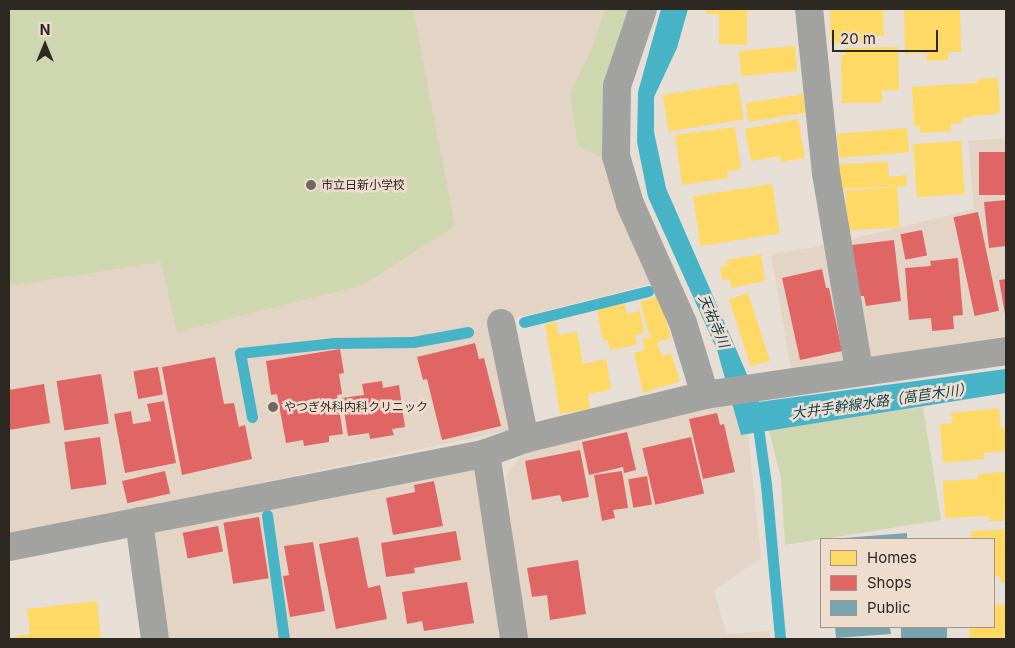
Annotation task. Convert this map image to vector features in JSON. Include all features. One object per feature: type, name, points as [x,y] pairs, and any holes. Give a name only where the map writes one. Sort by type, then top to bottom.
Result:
[{"type":"street","points":[[643,9],[617,86],[616,156],[630,204],[683,323],[729,391]]},
{"type":"street","points":[[809,9],[826,173],[859,371]]},
{"type":"street","points":[[500,323],[525,439]]},
{"type":"street","points":[[9,547],[486,453],[525,439],[729,391],[1006,351]]},
{"type":"street","points":[[486,453],[514,639]]},
{"type":"street","points":[[139,521],[155,639]]},
{"type":"shaded area","name":"市立日新小学校","points":[[9,9],[629,9],[606,83],[654,283],[512,319],[510,430],[9,536]]},
{"type":"shaded area","points":[[1006,138],[1006,336],[863,359],[843,241],[974,209],[968,141]]},
{"type":"shaded area","points":[[830,244],[850,360],[791,371],[771,254]]},
{"type":"shaded area","points":[[732,401],[741,435],[748,434],[761,558],[714,590],[726,634],[770,631],[771,639],[524,639],[506,475],[527,447]]},
{"type":"shaded area","points":[[480,468],[502,639],[165,639],[152,531]]},
{"type":"green space","points":[[9,9],[413,9],[455,226],[363,285],[177,332],[161,262],[9,286]]},
{"type":"green space","points":[[605,9],[629,9],[608,161],[578,146],[570,93],[592,48]]},
{"type":"green space","points":[[923,407],[941,520],[785,545],[781,478],[769,430]]},
{"type":"water","name":"大井手幹線水路（萵苣木川）","points":[[661,9],[688,9],[677,48],[654,97],[654,132],[666,188],[759,402],[1006,369],[1006,393],[741,435],[717,350],[648,197],[637,142],[638,92]]},
{"type":"building: Homes","points":[[707,9],[747,9],[747,45],[719,44],[719,14],[707,14]]},
{"type":"building: Homes","points":[[830,9],[883,9],[884,36],[873,36],[874,41],[831,43]]},
{"type":"building: Homes","points":[[904,9],[960,9],[961,52],[948,52],[948,60],[927,61],[927,53],[905,54]]},
{"type":"building: Homes","points":[[795,46],[797,71],[741,76],[739,51]]},
{"type":"building: Homes","points":[[898,47],[899,90],[882,90],[882,103],[842,103],[841,55],[845,55],[845,48]]},
{"type":"building: Homes","points":[[998,78],[1000,113],[962,118],[962,123],[951,124],[951,131],[920,133],[920,126],[914,126],[912,87],[978,83],[977,79]]},
{"type":"building: Homes","points":[[738,83],[744,120],[669,131],[663,95]]},
{"type":"building: Homes","points":[[803,94],[806,113],[749,122],[746,103]]},
{"type":"building: Homes","points":[[798,119],[805,158],[781,162],[780,156],[751,161],[745,129]]},
{"type":"building: Homes","points":[[735,127],[741,169],[727,171],[728,178],[682,185],[675,135]]},
{"type":"building: Homes","points":[[907,128],[909,152],[839,158],[837,134]]},
{"type":"building: Homes","points":[[961,141],[965,194],[917,197],[913,144]]},
{"type":"building: Homes","points":[[888,162],[889,177],[906,175],[907,186],[838,189],[837,164]]},
{"type":"building: Homes","points":[[772,184],[780,233],[701,246],[693,197]]},
{"type":"building: Homes","points":[[897,187],[900,227],[848,231],[845,191]]},
{"type":"building: Homes","points":[[761,254],[765,281],[731,288],[730,279],[722,280],[720,267],[727,266],[726,260]]},
{"type":"building: Homes","points":[[748,293],[770,361],[751,367],[729,299]]},
{"type":"building: Homes","points":[[659,296],[671,338],[657,342],[662,356],[671,353],[680,381],[643,393],[634,353],[645,350],[642,339],[650,337],[640,302]]},
{"type":"building: Homes","points":[[625,304],[627,314],[640,311],[644,333],[635,335],[637,345],[610,350],[608,340],[603,341],[597,310]]},
{"type":"building: Homes","points":[[556,322],[558,335],[577,332],[583,364],[606,359],[611,390],[588,394],[590,409],[560,414],[545,324]]},
{"type":"building: Homes","points":[[999,408],[1001,428],[1006,428],[1006,451],[984,453],[984,459],[943,463],[940,424],[952,423],[951,413]]},
{"type":"building: Homes","points":[[1006,472],[1004,521],[989,521],[989,516],[945,518],[943,481],[978,479],[978,474]]},
{"type":"building: Homes","points":[[1006,529],[1006,582],[1001,583],[1000,576],[995,577],[995,538],[972,538],[971,531]]},
{"type":"building: Homes","points":[[97,601],[101,639],[16,639],[15,636],[30,634],[27,609]]},
{"type":"building: Homes","points":[[1006,604],[1006,639],[970,639],[969,628],[995,628],[995,605]]},
{"type":"building: Shops","points":[[979,152],[1006,152],[1006,195],[979,195]]},
{"type":"building: Shops","points":[[1006,200],[1006,246],[989,248],[984,202]]},
{"type":"building: Shops","points":[[978,212],[999,311],[975,316],[954,217]]},
{"type":"building: Shops","points":[[922,230],[927,256],[905,260],[900,234]]},
{"type":"building: Shops","points":[[894,240],[901,301],[866,306],[864,296],[858,296],[852,245]]},
{"type":"building: Shops","points":[[958,258],[963,315],[953,316],[954,329],[932,331],[931,318],[909,320],[905,268],[931,266],[930,261]]},
{"type":"building: Shops","points":[[822,269],[826,288],[829,288],[842,351],[800,360],[782,278]]},
{"type":"building: Shops","points":[[1006,279],[1006,314],[1005,314],[999,280]]},
{"type":"building: Shops","points":[[475,343],[479,359],[484,358],[501,426],[442,440],[427,379],[423,380],[417,357]]},
{"type":"building: Shops","points":[[340,349],[344,373],[339,374],[342,394],[337,395],[343,434],[329,436],[329,442],[304,446],[303,440],[286,443],[277,394],[271,395],[266,361]]},
{"type":"building: Shops","points":[[215,357],[224,404],[234,403],[239,427],[245,425],[252,459],[182,475],[162,367]]},
{"type":"building: Shops","points":[[158,367],[163,395],[138,399],[133,371]]},
{"type":"building: Shops","points":[[101,374],[109,423],[64,430],[57,381]]},
{"type":"building: Shops","points":[[382,381],[383,388],[399,385],[405,427],[392,429],[394,435],[370,439],[369,433],[348,436],[342,398],[364,395],[362,384]]},
{"type":"building: Shops","points":[[44,384],[50,423],[9,430],[9,390]]},
{"type":"building: Shops","points":[[164,401],[176,463],[125,473],[114,414],[131,411],[133,424],[151,421],[147,404]]},
{"type":"building: Shops","points":[[717,413],[720,425],[724,424],[735,472],[703,479],[689,419]]},
{"type":"building: Shops","points":[[627,432],[636,470],[624,473],[623,467],[589,475],[582,442]]},
{"type":"building: Shops","points":[[100,437],[107,485],[71,490],[64,442]]},
{"type":"building: Shops","points":[[691,437],[704,494],[655,505],[642,448]]},
{"type":"building: Shops","points":[[580,450],[589,497],[562,502],[560,495],[532,500],[525,461]]},
{"type":"building: Shops","points":[[165,471],[170,493],[127,503],[122,481]]},
{"type":"building: Shops","points":[[622,471],[628,508],[613,510],[615,518],[602,521],[594,475]]},
{"type":"building: Shops","points":[[647,476],[652,505],[633,508],[628,479]]},
{"type":"building: Shops","points":[[434,481],[443,526],[393,535],[386,498],[415,492],[414,485]]},
{"type":"building: Shops","points":[[259,517],[269,578],[233,584],[223,523]]},
{"type":"building: Shops","points":[[218,526],[223,552],[188,558],[183,533]]},
{"type":"building: Shops","points":[[456,531],[461,560],[414,568],[415,573],[386,577],[381,543]]},
{"type":"building: Shops","points":[[358,537],[368,588],[380,585],[387,619],[336,629],[319,544]]},
{"type":"building: Shops","points":[[313,542],[325,611],[290,617],[283,576],[289,575],[284,546]]},
{"type":"building: Shops","points":[[578,560],[586,614],[550,620],[547,595],[532,597],[527,568]]},
{"type":"building: Shops","points":[[467,582],[474,623],[424,631],[422,621],[407,624],[402,592]]},
{"type":"building: Public","points":[[907,533],[907,538],[844,538]]},
{"type":"building: Public","points":[[835,628],[890,628],[891,634],[836,638]]},
{"type":"building: Public","points":[[901,628],[947,628],[947,639],[901,639]]},
{"type":"waterway","points":[[524,322],[648,291]]},
{"type":"waterway","points":[[252,417],[240,353],[334,343],[413,342],[468,332]]},
{"type":"waterway","name":"天祐寺川","points":[[757,420],[766,484],[780,639]]},
{"type":"waterway","points":[[267,515],[284,639]]},
{"type":"place","name":"市立日新小学校","points":[[311,185]]},
{"type":"place","name":"やつぎ外科内科クリニック","points":[[273,407]]}]
